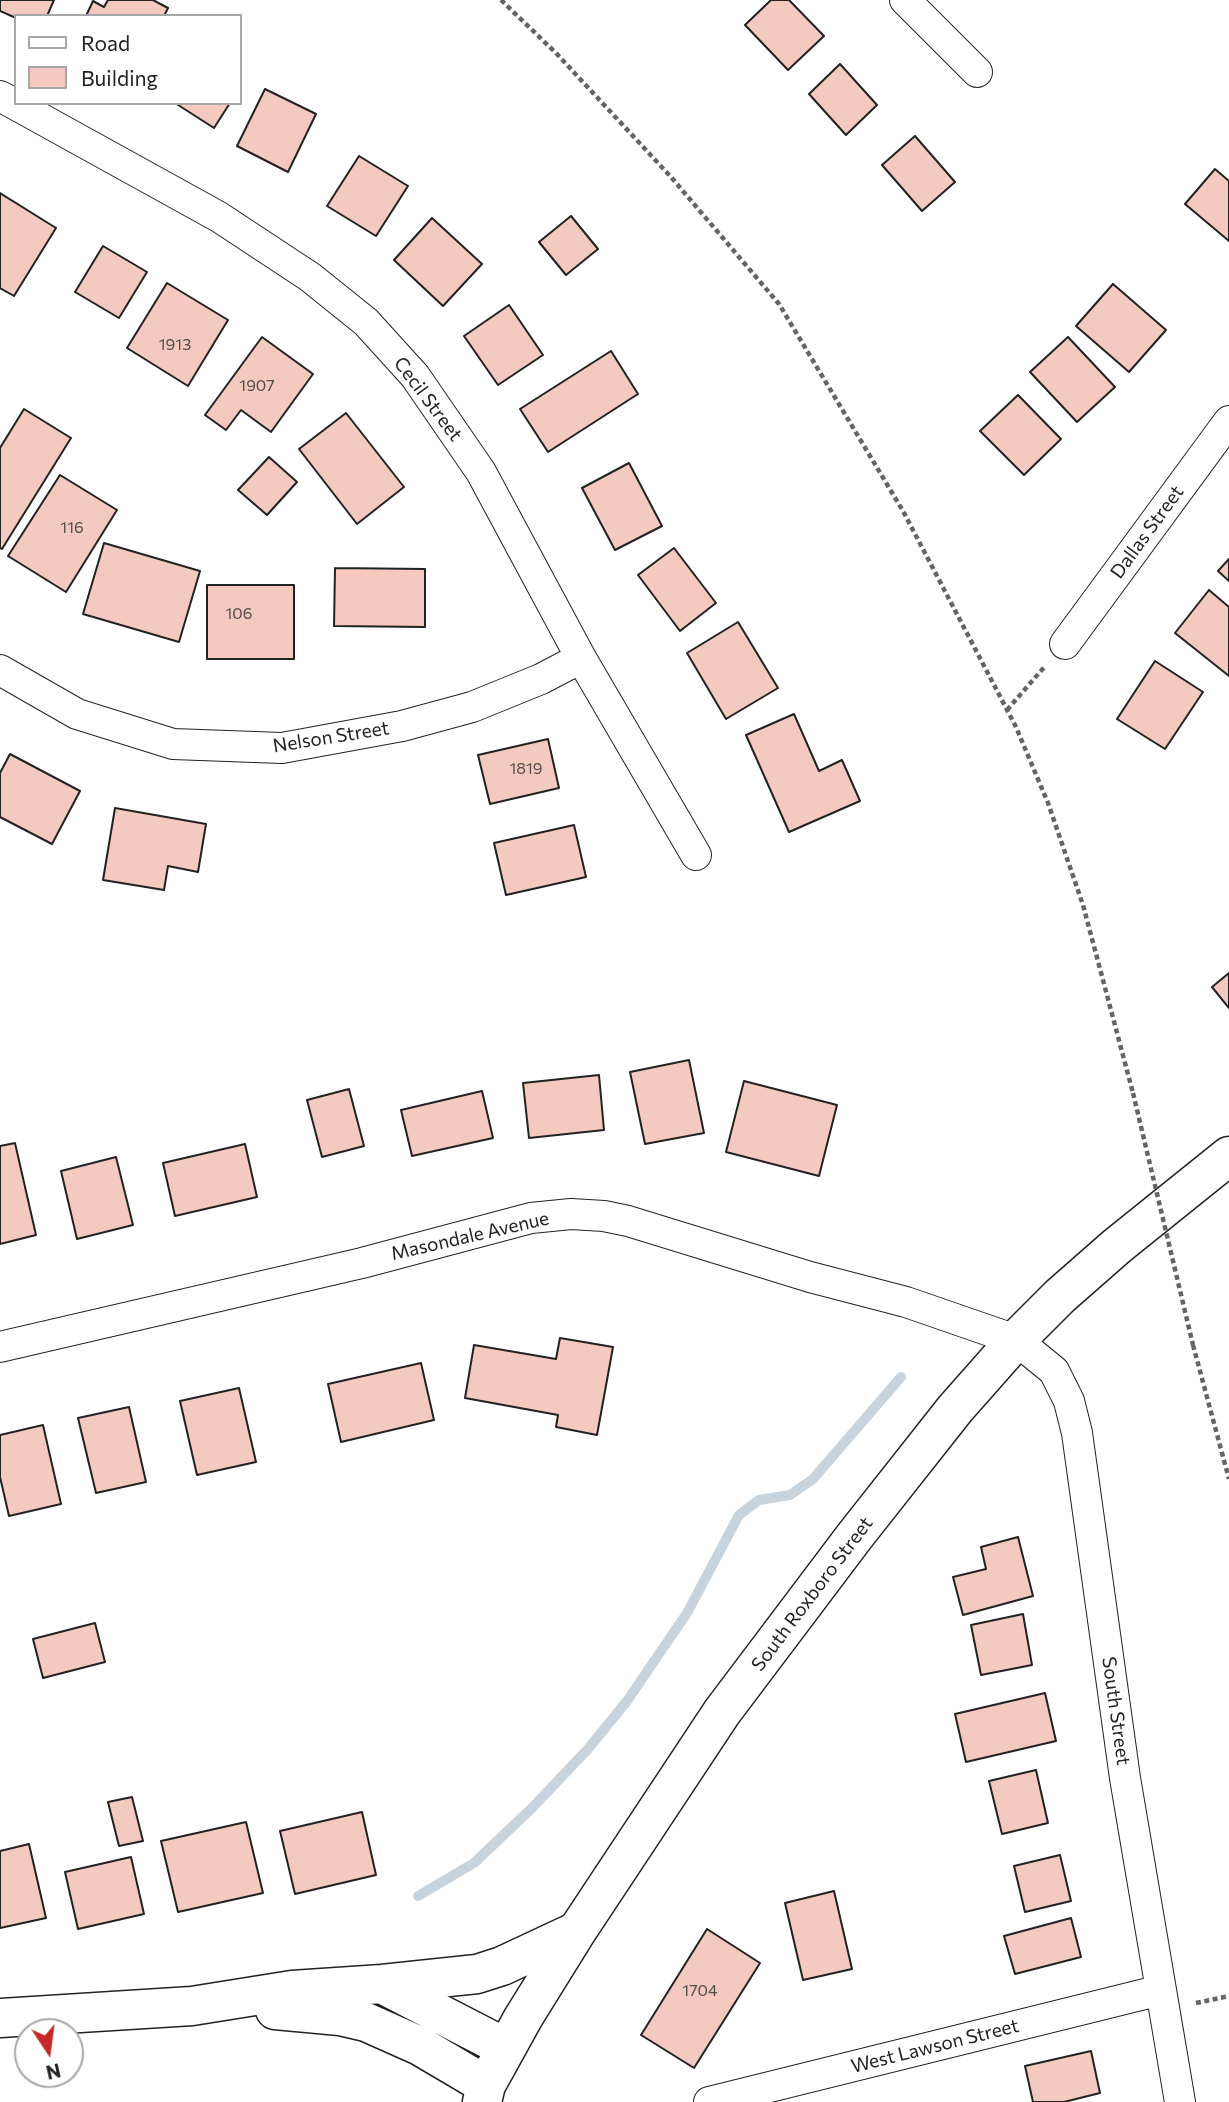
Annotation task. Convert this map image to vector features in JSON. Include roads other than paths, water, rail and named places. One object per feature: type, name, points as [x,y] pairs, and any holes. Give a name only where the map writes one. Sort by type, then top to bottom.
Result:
[{"type":"street","points":[[905,0],[977,72]]},
{"type":"street","name":"Cecil Street","points":[[16,105],[219,217],[310,277],[366,322],[415,376],[481,472],[581,658],[696,855]]},
{"type":"street","name":"Dallas Street","points":[[1065,644],[1229,421]]},
{"type":"street","name":"Nelson Street","points":[[0,670],[77,714],[173,744],[282,748],[402,726],[472,708],[541,679],[581,658]]},
{"type":"street","name":"South Roxboro Street","points":[[484,2094],[506,2048],[577,1931],[722,1712],[896,1484],[1016,1340],[1060,1296],[1117,1246],[1229,1156]]},
{"type":"street","name":"Masondale Avenue","points":[[0,1347],[362,1263],[531,1218],[571,1214],[628,1221],[810,1277],[906,1302],[1016,1340]]},
{"type":"street","name":"South Street","points":[[1016,1340],[1054,1371],[1069,1401],[1077,1433],[1125,1777],[1180,2102]]},
{"type":"street","points":[[0,2018],[192,2006],[292,1990],[477,1974],[502,1966],[577,1931]]},
{"type":"street","points":[[382,1984],[506,2048]]},
{"type":"street","name":"West Lawson Street","points":[[709,2102],[1161,1990]]},
{"type":"street","points":[[192,2006],[294,2011],[366,2022],[420,2046],[484,2094]]},
{"type":"waterway","points":[[418,1896],[474,1863],[532,1808],[588,1749],[627,1701],[687,1613],[739,1515],[759,1500],[790,1495],[813,1479],[901,1377]]}]
